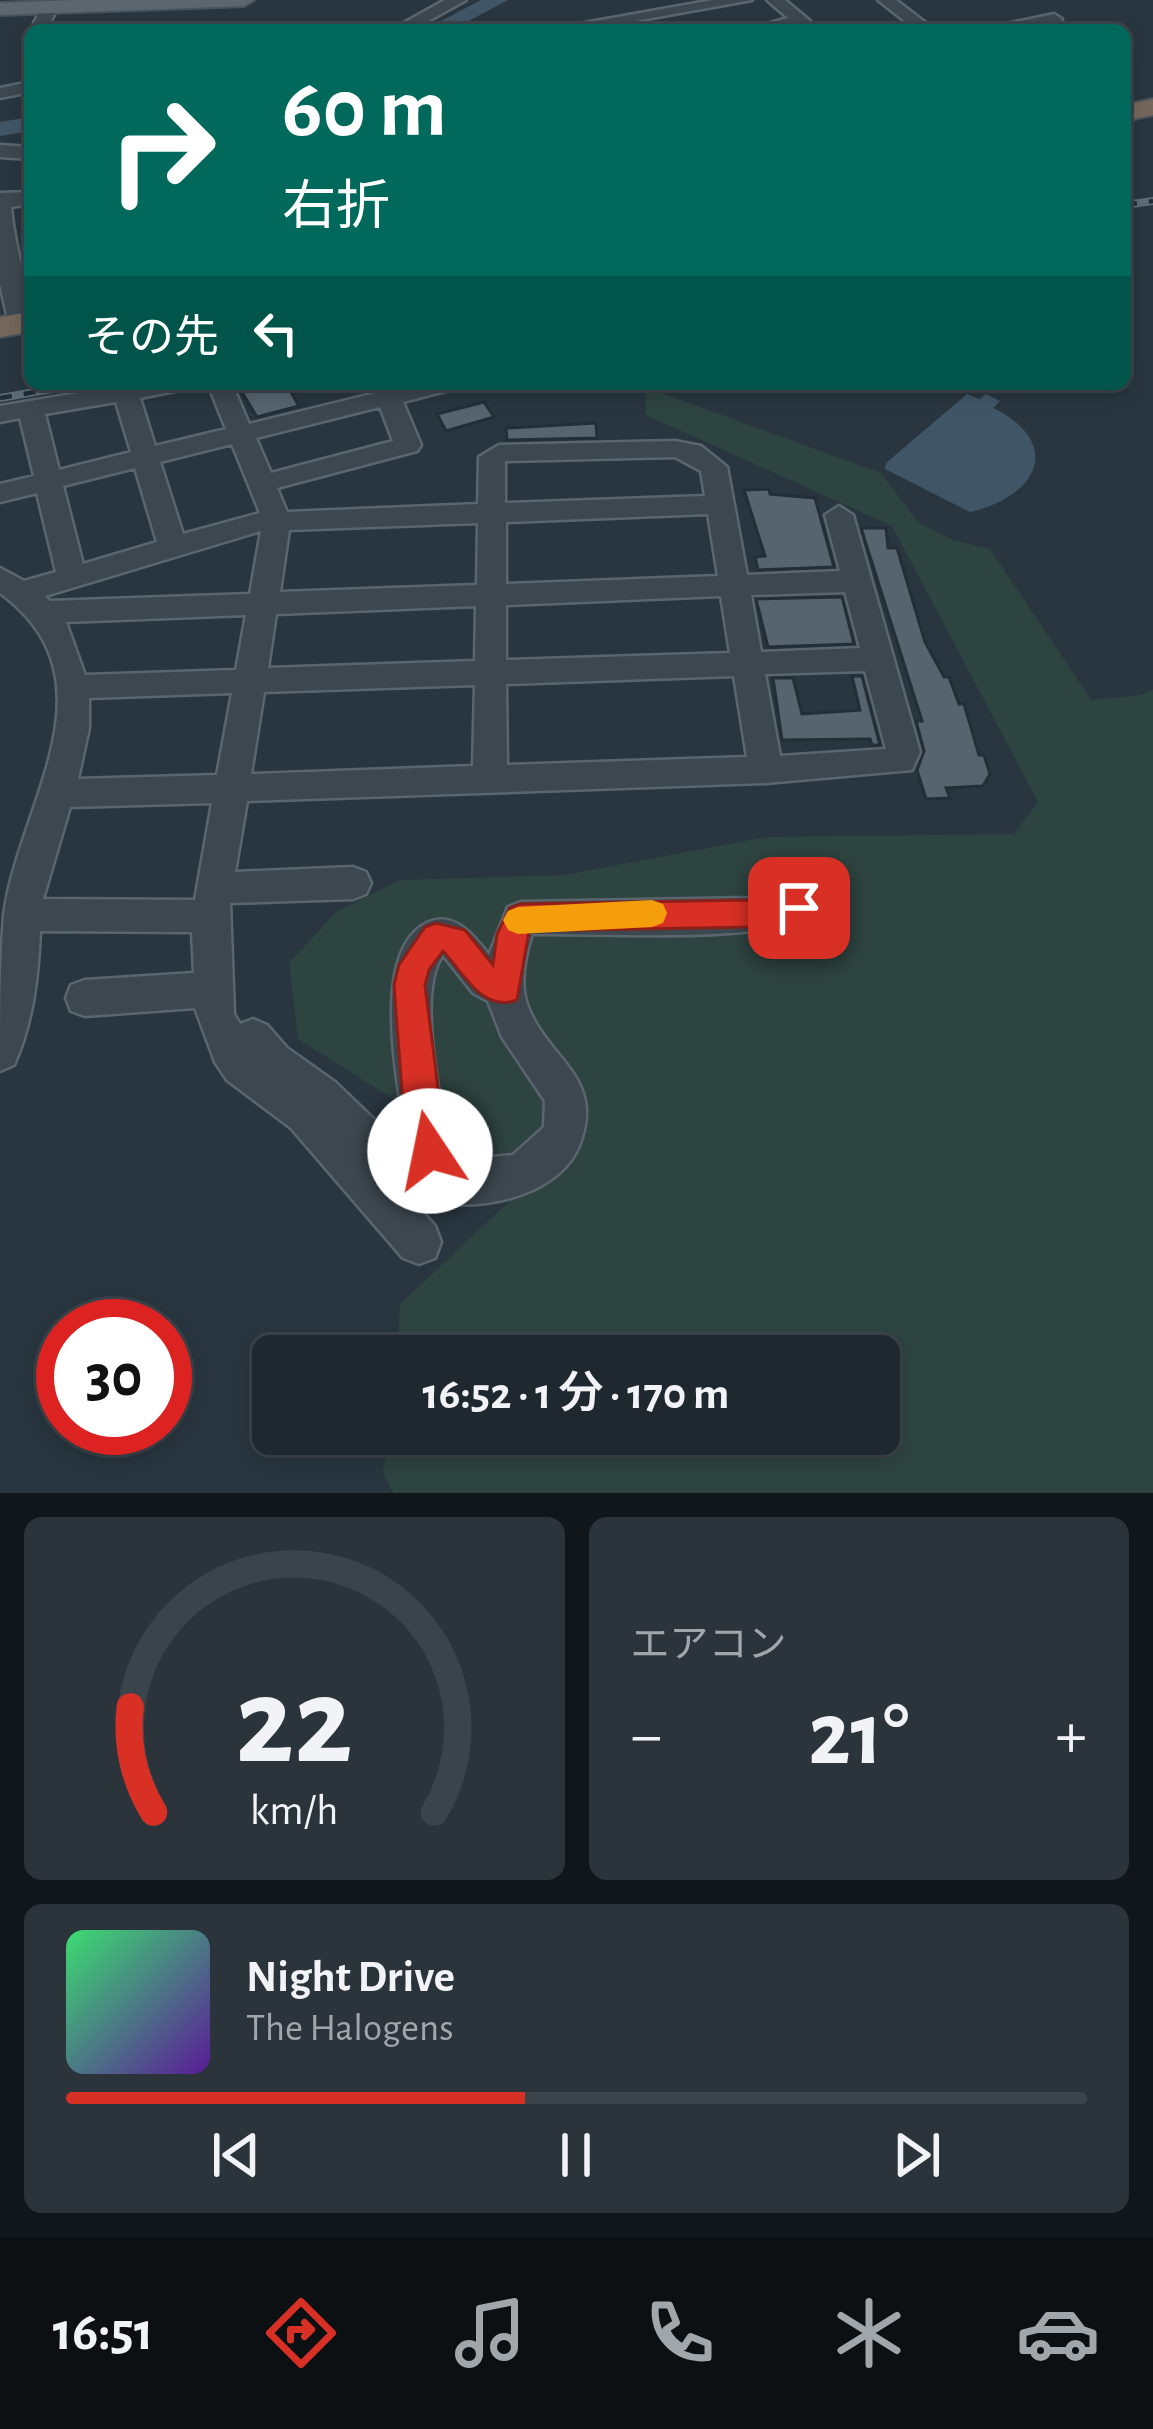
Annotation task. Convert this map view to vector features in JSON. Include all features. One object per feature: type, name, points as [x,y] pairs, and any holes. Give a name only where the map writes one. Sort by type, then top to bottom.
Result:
[{"type":"main road","points":[[0,9],[244,0]]},
{"type":"street","points":[[411,24],[458,0]]},
{"type":"street","points":[[650,0],[680,24]]},
{"type":"street","points":[[593,24],[744,0]]},
{"type":"street","points":[[776,0],[802,21],[786,24]]},
{"type":"street","points":[[886,0],[918,24]]},
{"type":"street","points":[[42,24],[50,6]]},
{"type":"street","points":[[1023,24],[1054,19]]},
{"type":"street","points":[[0,201],[2,255],[16,328]]},
{"type":"street","points":[[0,414],[143,390]]},
{"type":"street","points":[[222,390],[277,520],[212,902],[217,1026],[241,1066],[306,1114],[419,1242]]},
{"type":"street","points":[[0,494],[392,392],[408,445],[261,484]]},
{"type":"street","points":[[126,393],[172,545]]},
{"type":"street","points":[[31,409],[71,576]]},
{"type":"street","points":[[490,778],[492,457],[499,453],[675,449],[692,452],[714,466],[766,770]]},
{"type":"street","points":[[21,594],[234,526],[277,520],[720,504]]},
{"type":"street","points":[[57,794],[766,770],[900,760],[903,752],[839,515]]},
{"type":"street","points":[[21,594],[261,603],[857,581]]},
{"type":"street","points":[[0,1052],[17,999],[30,866],[57,794],[78,716],[63,650],[21,594]]},
{"type":"street","points":[[75,687],[878,659]]},
{"type":"street","points":[[22,915],[212,902],[353,883]]},
{"type":"street","points":[[230,1049],[253,1038],[270,1060],[299,1077],[340,1113],[384,1164],[402,1176],[467,1184],[501,1179],[539,1162],[561,1138],[567,1109],[542,1055],[511,1013],[506,990],[512,934],[520,918],[750,914],[799,908]]},
{"type":"street","points":[[421,1179],[430,1151],[420,1104],[410,985],[414,965],[431,940],[444,935],[454,939],[490,985],[506,990]]},
{"type":"street","points":[[85,998],[212,989]]},
{"type":"green space","points":[[645,390],[881,473],[918,522],[953,540],[990,549],[1091,700],[1142,695],[1153,689],[1153,1493],[393,1493],[383,1472],[386,1455],[900,1455],[900,1335],[398,1335],[400,1304],[514,1197],[393,1099],[298,1039],[289,963],[336,912],[400,880],[564,875],[766,837],[1014,834],[1038,802],[892,526],[646,415]]},
{"type":"water","points":[[967,394],[979,399],[986,394],[1000,401],[993,408],[1029,436],[1035,452],[1034,467],[1013,494],[970,512],[885,469],[886,463]]},
{"type":"building","points":[[241,390],[296,390],[291,392],[299,406],[257,417]]},
{"type":"building","points":[[484,402],[494,417],[446,431],[437,414]]},
{"type":"building","points":[[596,423],[597,438],[507,440],[506,428]]},
{"type":"building","points":[[769,489],[770,494],[815,498],[834,567],[758,570],[755,557],[765,556],[744,490]]},
{"type":"building","points":[[861,528],[886,528],[888,548],[897,548],[925,642],[944,677],[949,677],[959,704],[964,704],[979,755],[984,755],[990,774],[983,786],[946,788],[950,798],[926,799],[917,770],[924,751],[916,721],[922,721]]},
{"type":"building","points":[[842,597],[854,644],[768,647],[756,599]]},
{"type":"building","points":[[852,676],[862,676],[880,745],[872,745],[870,739],[782,740],[773,678],[793,678],[802,714],[860,710]]},
{"type":"waterway","points":[[448,24],[498,0]]},
{"type":"waterway","points":[[0,129],[24,125]]},
{"type":"railway","points":[[1131,204],[1153,201]]},
{"type":"railway","points":[[0,398],[46,390]]},
{"type":"slow traffic","points":[[518,920],[652,913]]},
{"type":"route","points":[[430,1151],[420,1104],[410,985],[414,965],[436,936],[454,939],[490,985],[506,990],[512,934],[520,918],[750,914],[799,908]]}]
